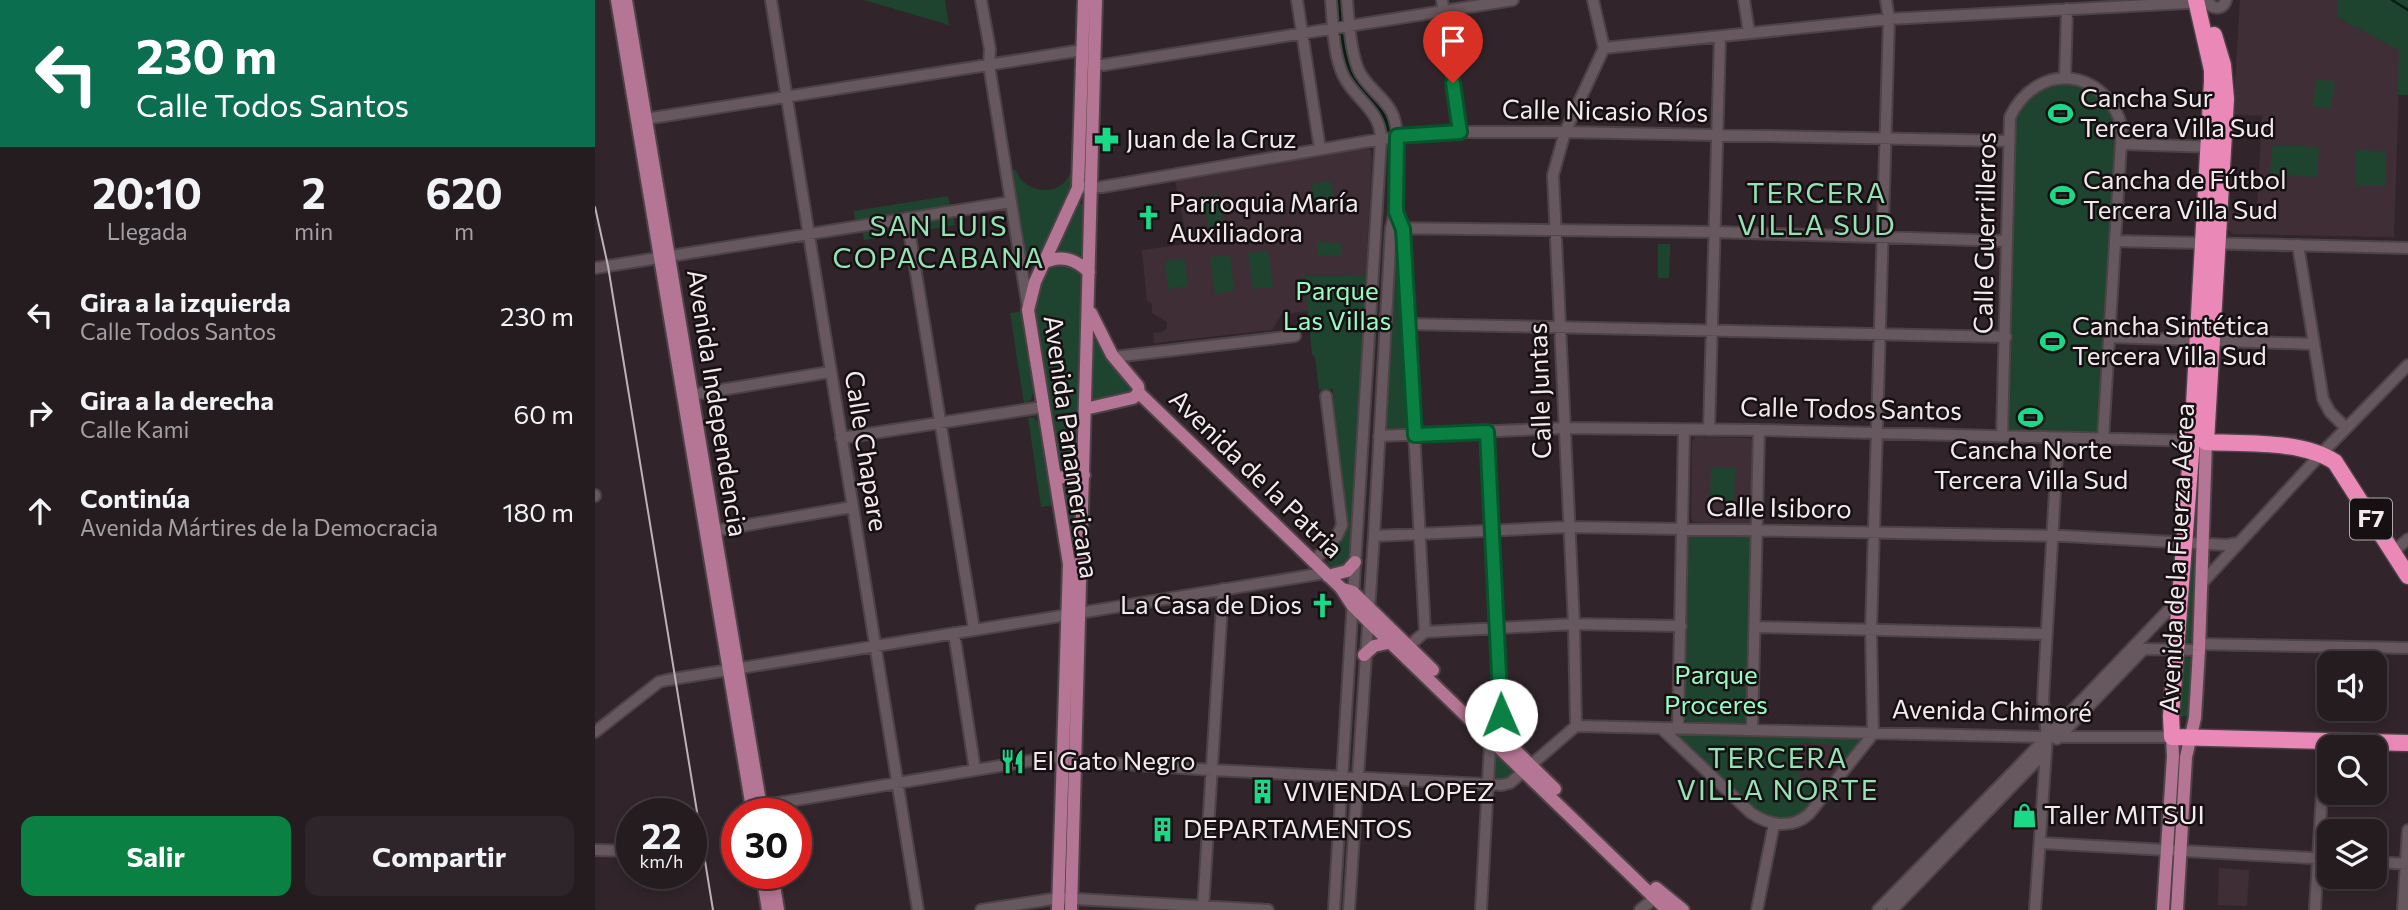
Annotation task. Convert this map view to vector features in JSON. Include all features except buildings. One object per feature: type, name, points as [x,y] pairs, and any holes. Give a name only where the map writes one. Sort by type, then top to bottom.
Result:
[{"type":"highway","name":"Avenida de la Fuerza Aérea","points":[[2172,737],[2171,716],[2183,541],[2199,441],[2215,147],[2225,82],[2223,65],[2202,1]]},
{"type":"highway","name":"Calle Todos Santos","points":[[2199,441],[2289,447],[2322,453]]},
{"type":"highway","name":"F7","points":[[2322,453],[2335,462],[2408,576]]},
{"type":"highway","name":"Avenida Chimoré","points":[[2172,737],[2317,742]]},
{"type":"highway","name":"Avenida Chimoré","points":[[2387,743],[2408,743]]},
{"type":"main road","name":"Avenida Independencia","points":[[617,0],[642,120]]},
{"type":"main road","name":"Avenida Independencia","points":[[626,0],[664,258],[755,798]]},
{"type":"main road","name":"Avenida Panamericana","points":[[1065,904],[1075,612],[1084,475],[1092,188],[1089,49],[1084,0]]},
{"type":"main road","name":"Avenida Panamericana","points":[[1089,49],[1097,0]]},
{"type":"main road","name":"Avenida Panamericana","points":[[1075,612],[1028,310],[1035,282],[1078,188],[1089,64]]},
{"type":"main road","points":[[1043,263],[1060,257],[1072,259],[1089,272]]},
{"type":"main road","name":"Avenida de la Patria","points":[[1088,306],[1114,357],[1136,383],[1139,393],[1658,895],[1682,910]]},
{"type":"main road","name":"Avenida de la Patria","points":[[1085,409],[1133,398],[1139,393]]},
{"type":"main road","name":"Avenida de la Fuerza Aérea","points":[[2177,910],[2186,757],[2195,718],[2203,582],[2204,542],[2199,441]]},
{"type":"main road","points":[[1055,478],[1084,475]]},
{"type":"main road","points":[[1326,575],[1347,571],[1355,562]]},
{"type":"main road","name":"Avenida de la Patria","points":[[1368,614],[1392,642],[1405,649]]},
{"type":"main road","points":[[1364,655],[1374,646],[1392,642]]},
{"type":"main road","name":"Avenida de la Fuerza Aérea","points":[[2163,910],[2172,737]]},
{"type":"main road","points":[[765,889],[768,910]]},
{"type":"main road","points":[[775,889],[778,910]]},
{"type":"main road","name":"Avenida de la Patria","points":[[1658,895],[1667,910]]},
{"type":"street","name":"Calle Chapare","points":[[771,0],[918,910]]},
{"type":"street","points":[[981,0],[1028,310]]},
{"type":"street","points":[[1297,0],[1320,149]]},
{"type":"street","points":[[1331,0],[1341,71],[1349,86],[1379,122],[1381,139],[1355,562],[1349,595],[1342,775],[1333,910]]},
{"type":"street","points":[[1347,0],[1349,25],[1359,72],[1391,111],[1397,136],[1396,212],[1391,228],[1349,910]]},
{"type":"street","points":[[1089,64],[1103,65],[1349,25],[1442,5],[1513,0]]},
{"type":"street","points":[[1594,0],[1604,48],[1889,19],[2202,1],[2217,8],[2223,6],[2226,0]]},
{"type":"street","points":[[1744,0],[1748,32]]},
{"type":"street","points":[[1661,728],[1751,813],[1765,822],[1775,824],[1789,824],[1802,820],[1809,814],[1873,734],[1871,631],[1889,19],[1886,0]]},
{"type":"street","points":[[1442,5],[1460,132]]},
{"type":"street","points":[[2067,9],[2065,78],[2085,82],[2107,95],[2119,115],[2122,127],[2103,439]]},
{"type":"street","points":[[1709,430],[1720,37]]},
{"type":"street","name":"Calle Juntas","points":[[1576,726],[1574,624],[1553,175],[1565,132],[1604,48]]},
{"type":"street","points":[[642,120],[785,95],[1089,49]]},
{"type":"street","name":"Calle Guerrilleros","points":[[2002,436],[2010,117],[2017,103],[2028,91],[2044,83],[2065,78]]},
{"type":"street","name":"Calle Nicasio Ríos","points":[[1078,188],[1092,188],[1397,136],[1460,132],[2009,141]]},
{"type":"street","points":[[2122,144],[2215,147]]},
{"type":"street","points":[[595,268],[1011,202]]},
{"type":"street","points":[[1396,212],[1403,229],[1425,632]]},
{"type":"street","points":[[907,218],[974,629]]},
{"type":"street","points":[[1391,228],[1714,232],[2007,241]]},
{"type":"street","points":[[2116,241],[2408,248]]},
{"type":"street","points":[[2298,245],[2323,399],[2330,412],[2346,428]]},
{"type":"street","points":[[1021,266],[1034,268],[1043,263]]},
{"type":"street","points":[[1408,324],[2005,337]]},
{"type":"street","points":[[1114,357],[1295,336]]},
{"type":"street","points":[[2110,337],[2313,344]]},
{"type":"street","points":[[2203,582],[2408,365]]},
{"type":"street","points":[[687,396],[830,372]]},
{"type":"street","points":[[1313,562],[1337,536],[1342,525],[1326,396]]},
{"type":"street","points":[[841,439],[1043,407]]},
{"type":"street","name":"Calle Todos Santos","points":[[1379,436],[1564,428],[2199,441]]},
{"type":"street","points":[[1678,728],[1684,430]]},
{"type":"street","points":[[1752,730],[1759,430]]},
{"type":"street","points":[[1481,910],[1491,733],[1501,715],[1487,432]]},
{"type":"street","points":[[2053,737],[2043,699],[2058,438]]},
{"type":"street","points":[[710,531],[852,507]]},
{"type":"street","name":"Calle Isiboro","points":[[1374,536],[1568,527],[2053,536],[2227,545],[2238,543]]},
{"type":"street","points":[[2392,553],[2408,539]]},
{"type":"street","points":[[595,732],[659,682],[1075,612],[1326,575]]},
{"type":"street","points":[[1203,908],[1223,589]]},
{"type":"street","points":[[1892,910],[2045,751],[2053,737],[2179,599]]},
{"type":"street","points":[[1405,649],[1425,632],[1574,624],[1681,626]]},
{"type":"street","points":[[1755,627],[2047,634]]},
{"type":"street","points":[[954,633],[975,770]]},
{"type":"street","points":[[1878,910],[2144,649],[2408,648]]},
{"type":"street","points":[[812,799],[1053,757],[1213,770],[1502,785],[1510,783],[1576,726]]},
{"type":"street","name":"Avenida Chimoré","points":[[1576,726],[1873,734],[2172,737]]},
{"type":"street","points":[[2034,909],[2041,843],[2045,751]]},
{"type":"street","points":[[1758,910],[1775,824]]},
{"type":"street","points":[[2403,910],[2408,830]]},
{"type":"street","points":[[2041,843],[2317,858]]},
{"type":"street","points":[[595,850],[616,850]]},
{"type":"street","points":[[2387,863],[2407,864]]},
{"type":"street","points":[[2315,910],[2319,889]]},
{"type":"street","points":[[1640,910],[1658,895]]},
{"type":"street","points":[[981,910],[1065,904],[1268,910]]},
{"type":"shaded area","points":[[2240,0],[2337,0],[2337,17],[2400,50],[2394,237],[2233,234],[2226,228],[2228,210],[2257,211],[2262,116],[2233,114]]},
{"type":"shaded area","points":[[1370,149],[1372,155],[1366,272],[1363,275],[1304,276],[1308,311],[1282,314],[1272,330],[1154,343],[1153,333],[1162,332],[1167,328],[1167,322],[1152,313],[1152,304],[1147,300],[1142,250],[1188,244],[1175,181]]},
{"type":"shaded area","points":[[1695,437],[1750,438],[1754,443],[1752,524],[1694,522],[1691,518],[1692,441]]},
{"type":"shaded area","points":[[1800,743],[1838,744],[1838,768],[1827,781],[1800,780]]},
{"type":"shaded area","points":[[2219,868],[2249,870],[2247,906],[2218,905]]},
{"type":"green space","points":[[864,0],[945,0],[949,25]]},
{"type":"green space","points":[[2337,0],[2408,0],[2408,95],[2398,95],[2399,50],[2337,17]]},
{"type":"green space","points":[[2317,78],[2335,82],[2330,109],[2312,106]]},
{"type":"green space","points":[[2062,84],[2082,88],[2105,104],[2117,132],[2099,431],[2092,434],[2010,432],[2007,429],[2014,130],[2019,112],[2029,99]]},
{"type":"green space","points":[[2272,145],[2319,147],[2317,177],[2270,174]]},
{"type":"green space","points":[[2356,150],[2385,151],[2385,186],[2355,186]]},
{"type":"green space","points":[[1012,170],[1016,170],[1026,184],[1042,190],[1058,187],[1070,174],[1074,174],[1069,197],[1040,257],[1035,260],[1028,259],[1025,253]]},
{"type":"green space","points":[[1331,181],[1336,208],[1316,212],[1312,184]]},
{"type":"green space","points":[[1218,194],[1224,228],[1209,230],[1203,196]]},
{"type":"green space","points":[[948,196],[950,206],[855,221],[854,211]]},
{"type":"green space","points":[[1079,202],[1085,206],[1083,254],[1079,256],[1058,252],[1055,250]]},
{"type":"green space","points":[[953,214],[955,225],[914,232],[919,222]]},
{"type":"green space","points":[[895,224],[907,233],[864,240],[862,229]]},
{"type":"green space","name":"Parque Las Villas","points":[[1398,232],[1410,425],[1406,430],[1385,433],[1394,234]]},
{"type":"green space","points":[[1317,242],[1341,243],[1341,256],[1317,255]]},
{"type":"green space","points":[[1658,244],[1670,244],[1669,278],[1658,278]]},
{"type":"green space","points":[[1268,251],[1273,287],[1253,289],[1248,253]]},
{"type":"green space","points":[[1230,255],[1234,291],[1215,294],[1210,257]]},
{"type":"green space","points":[[1185,259],[1188,286],[1168,289],[1165,261]]},
{"type":"green space","points":[[1055,264],[1073,267],[1083,281],[1078,461],[1075,468],[1067,471],[1057,464],[1035,311],[1039,284]]},
{"type":"green space","name":"Parque Las Villas","points":[[1366,272],[1351,561],[1350,564],[1335,569],[1328,564],[1329,554],[1346,529],[1334,429],[1333,389],[1319,390],[1315,357],[1312,354],[1304,276],[1363,275]]},
{"type":"green space","points":[[1023,311],[1035,387],[1031,400],[1024,403],[1010,313]]},
{"type":"green space","points":[[1094,341],[1099,341],[1134,387],[1132,393],[1094,401],[1092,399]]},
{"type":"green space","points":[[1028,417],[1034,418],[1042,427],[1055,505],[1041,507]]},
{"type":"green space","points":[[1711,468],[1735,468],[1734,501],[1710,501]]},
{"type":"green space","points":[[1078,482],[1076,607],[1062,484]]},
{"type":"green space","name":"Parque Proceres","points":[[1689,533],[1752,535],[1748,718],[1743,723],[1689,724],[1683,717]]},
{"type":"green space","points":[[2189,549],[2197,551],[2194,639],[2187,643],[2182,641]]},
{"type":"green space","points":[[2187,657],[2193,664],[2189,719],[2185,716],[2178,717],[2182,658]]},
{"type":"green space","name":"Parque Proceres","points":[[1680,733],[1859,737],[1861,740],[1806,810],[1791,817],[1777,818],[1749,805],[1678,737]],"holes":[[[1800,743],[1838,745],[1838,768],[1827,781],[1800,780]]]},
{"type":"green space","points":[[1495,749],[1518,769],[1504,779],[1493,780]]},
{"type":"waterway","points":[[1340,0],[1342,18]]},
{"type":"waterway","points":[[2392,0],[2408,10]]},
{"type":"waterway","points":[[1343,35],[1351,72],[1379,111],[1388,130]]},
{"type":"tram line","points":[[595,207],[608,266],[713,910]]},
{"type":"place","name":"Cancha Sur Tercera Villa Sud","points":[[2060,113]]},
{"type":"place","name":"Juan de la Cruz","points":[[1106,139]]},
{"type":"place","name":"Cancha de Fútbol Tercera Villa Sud","points":[[2063,195]]},
{"type":"place","name":"Parroquia María Auxiliadora","points":[[1149,218]]},
{"type":"place","name":"Cancha Sintética Tercera Villa Sud","points":[[2052,341]]},
{"type":"place","name":"Cancha Norte Tercera Villa Sud","points":[[2031,418]]},
{"type":"place","name":"La Casa de Dios","points":[[1322,605]]},
{"type":"place","name":"El Gato Negro","points":[[1012,761]]},
{"type":"place","name":"VIVIENDA LOPEZ","points":[[1263,792]]},
{"type":"place","name":"Taller MITSUI","points":[[2024,815]]},
{"type":"place","name":"DEPARTAMENTOS","points":[[1163,829]]},
{"type":"district","name":"TERCERA VILLA SUD","points":[[1817,209]]},
{"type":"district","name":"SAN LUIS COPACABANA","points":[[939,242]]},
{"type":"district","name":"TERCERA VILLA NORTE","points":[[1778,774]]},
{"type":"route","points":[[1453,83],[1460,132],[1397,136],[1396,212],[1403,229],[1415,435],[1487,432],[1501,715]]}]
